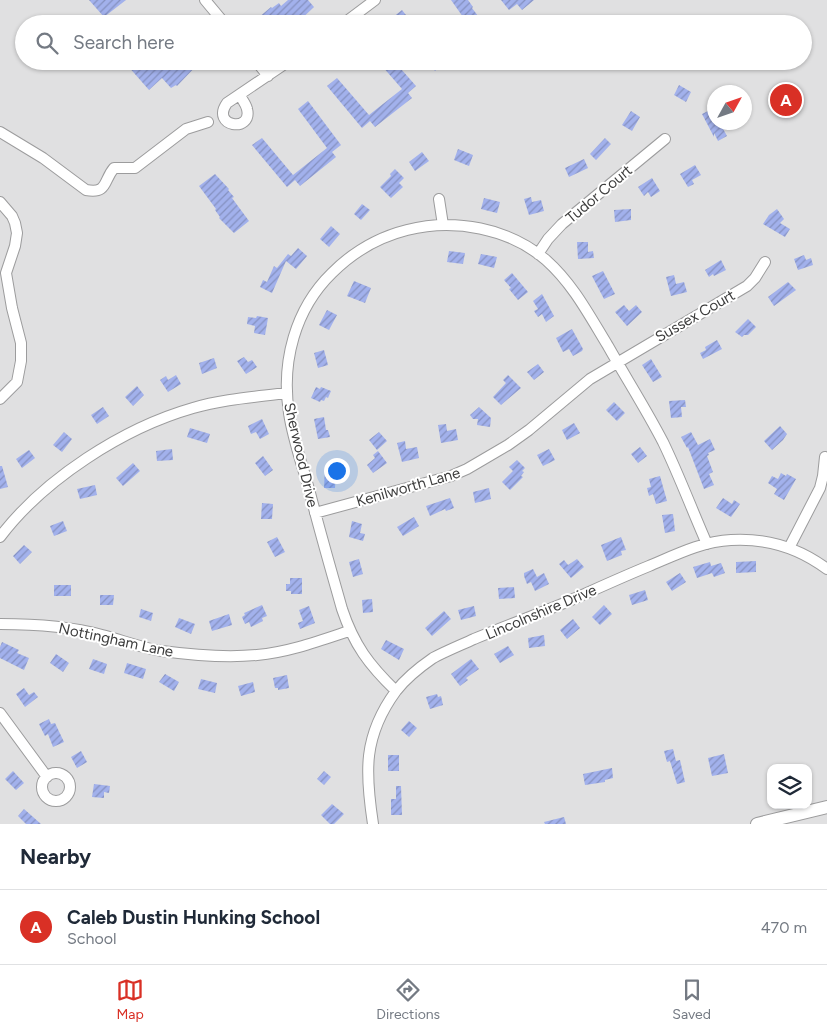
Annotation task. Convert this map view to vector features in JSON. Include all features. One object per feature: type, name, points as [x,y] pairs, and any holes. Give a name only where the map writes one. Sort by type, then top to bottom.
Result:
[{"type":"main road","points":[[757,824],[827,807]]},
{"type":"street","points":[[205,0],[218,15]]},
{"type":"street","points":[[354,15],[369,2]]},
{"type":"street","points":[[263,70],[268,76]]},
{"type":"street","points":[[240,95],[277,70]]},
{"type":"street","points":[[0,132],[42,158],[86,190],[94,192],[104,186],[114,168],[135,168],[186,129],[208,122]]},
{"type":"street","name":"Tudor Court","points":[[538,254],[548,239],[562,224],[665,139]]},
{"type":"street","points":[[439,199],[443,225]]},
{"type":"street","points":[[0,202],[12,216],[17,233],[15,246],[6,273],[21,343],[22,361],[17,382],[0,399]]},
{"type":"street","name":"Sherwood Drive","points":[[396,691],[369,664],[360,652],[350,631],[292,427],[287,393],[288,363],[293,336],[310,299],[327,277],[349,258],[377,240],[419,227],[462,226],[484,230],[513,240],[538,254],[559,273],[576,293],[663,443],[707,544]]},
{"type":"street","name":"Sussex Court","points":[[617,362],[746,286],[755,278],[765,262]]},
{"type":"street","name":"Kenilworth Lane","points":[[316,514],[451,476],[467,469],[508,445],[529,430],[575,390],[617,362]]},
{"type":"street","points":[[0,537],[24,508],[42,493],[95,453],[120,438],[173,414],[195,407],[287,393]]},
{"type":"street","points":[[789,548],[820,488],[825,457]]},
{"type":"street","name":"Lincolnshire Drive","points":[[374,824],[367,766],[370,745],[375,729],[396,691],[419,668],[433,658],[665,559],[707,544],[732,540],[755,540],[777,544],[817,562],[827,569]]},
{"type":"street","name":"Nottingham Lane","points":[[0,624],[39,625],[75,629],[159,650],[239,656],[258,655],[302,646],[350,631]]},
{"type":"street","points":[[0,713],[47,777]]},
{"type":"building","points":[[89,0],[126,0],[107,15],[102,15]]},
{"type":"building","points":[[288,0],[308,0],[314,7],[305,15],[262,15],[279,3],[281,6]]},
{"type":"building","points":[[451,0],[468,0],[477,15],[462,15]]},
{"type":"building","points":[[501,0],[534,0],[522,10],[517,4],[509,10]]},
{"type":"building","points":[[402,10],[406,15],[396,15]]},
{"type":"building","points":[[131,70],[192,70],[177,86],[171,88],[162,78],[149,90]]},
{"type":"building","points":[[385,70],[402,70],[416,86],[408,93],[412,98],[375,127],[370,121],[362,128],[327,86],[337,78],[369,115],[402,89]]},
{"type":"building","points":[[679,85],[691,92],[686,102],[674,95]]},
{"type":"building","points":[[308,101],[341,145],[332,152],[336,157],[300,186],[295,180],[287,187],[252,145],[262,138],[293,175],[327,148],[298,109]]},
{"type":"building","points":[[631,111],[640,117],[632,131],[622,125]]},
{"type":"building","points":[[707,112],[707,124],[702,114]]},
{"type":"building","points":[[710,130],[724,130],[727,136],[718,141],[714,133],[714,137]]},
{"type":"building","points":[[605,138],[611,144],[596,160],[590,154]]},
{"type":"building","points":[[458,149],[473,155],[469,166],[454,160]]},
{"type":"building","points":[[422,152],[429,161],[415,171],[409,162]]},
{"type":"building","points":[[584,159],[588,168],[569,177],[565,168]]},
{"type":"building","points":[[695,165],[701,175],[692,180],[694,184],[688,187],[680,174]]},
{"type":"building","points":[[395,169],[404,178],[399,183],[403,187],[391,198],[380,187]]},
{"type":"building","points":[[215,174],[229,189],[234,197],[232,198],[249,221],[234,233],[219,218],[216,209],[199,186]]},
{"type":"building","points":[[652,178],[660,191],[651,197],[648,192],[644,196],[638,187]]},
{"type":"building","points":[[531,197],[532,202],[541,200],[544,211],[529,215],[524,199]]},
{"type":"building","points":[[484,198],[500,202],[497,213],[481,209]]},
{"type":"building","points":[[362,204],[370,210],[361,220],[354,214]]},
{"type":"building","points":[[631,209],[631,220],[615,222],[614,210]]},
{"type":"building","points":[[777,209],[784,219],[780,223],[790,229],[785,237],[763,224],[769,215]]},
{"type":"building","points":[[331,226],[340,234],[329,247],[320,239]]},
{"type":"building","points":[[577,242],[588,242],[588,252],[593,251],[594,258],[578,259]]},
{"type":"building","points":[[298,248],[307,256],[296,269],[286,261],[272,293],[260,287],[263,280],[267,282],[274,266],[277,268],[288,254],[291,256]]},
{"type":"building","points":[[449,251],[465,253],[463,264],[447,262]]},
{"type":"building","points":[[481,254],[497,257],[494,268],[478,264]]},
{"type":"building","points":[[804,255],[806,260],[811,258],[813,265],[798,270],[794,259]]},
{"type":"building","points":[[721,260],[726,270],[709,277],[705,270]]},
{"type":"building","points":[[603,271],[615,294],[604,299],[592,276]]},
{"type":"building","points":[[512,273],[528,292],[518,300],[504,280]]},
{"type":"building","points":[[674,275],[676,284],[684,282],[687,292],[671,296],[666,277]]},
{"type":"building","points":[[354,281],[371,288],[365,303],[347,296]]},
{"type":"building","points":[[788,282],[796,290],[774,306],[768,297]]},
{"type":"building","points":[[542,294],[554,316],[546,322],[542,314],[538,317],[534,311],[538,309],[533,301]]},
{"type":"building","points":[[624,305],[629,311],[636,305],[642,312],[627,326],[615,312]]},
{"type":"building","points":[[327,310],[337,315],[329,330],[319,325]]},
{"type":"building","points":[[257,316],[268,318],[265,335],[254,333],[255,326],[247,324],[248,317],[256,318]]},
{"type":"building","points":[[748,319],[756,327],[748,335],[742,337],[735,332]]},
{"type":"building","points":[[572,329],[583,349],[573,356],[569,349],[563,352],[556,338]]},
{"type":"building","points":[[717,340],[722,349],[703,359],[700,353],[706,350],[705,347]]},
{"type":"building","points":[[324,350],[328,365],[318,368],[314,353]]},
{"type":"building","points":[[244,357],[248,362],[252,360],[257,367],[246,374],[237,361]]},
{"type":"building","points":[[214,358],[217,368],[202,374],[199,363]]},
{"type":"building","points":[[651,359],[662,377],[653,382],[642,365]]},
{"type":"building","points":[[538,364],[544,372],[534,380],[527,372]]},
{"type":"building","points":[[176,375],[181,384],[168,392],[160,380],[166,376],[168,380]]},
{"type":"building","points":[[508,375],[521,388],[501,405],[493,397],[506,383],[503,380]]},
{"type":"building","points":[[137,386],[144,395],[133,406],[125,397]]},
{"type":"building","points":[[316,387],[331,391],[328,398],[326,397],[324,401],[321,400],[320,402],[311,398]]},
{"type":"building","points":[[685,400],[686,407],[681,407],[682,417],[671,418],[669,401]]},
{"type":"building","points":[[614,402],[625,413],[617,421],[606,410]]},
{"type":"building","points":[[103,407],[109,416],[97,424],[91,415]]},
{"type":"building","points":[[479,407],[491,418],[490,427],[477,425],[478,419],[473,419],[470,415]]},
{"type":"building","points":[[324,417],[326,430],[328,430],[330,437],[318,439],[314,419]]},
{"type":"building","points":[[262,419],[269,434],[260,439],[256,432],[251,434],[248,426]]},
{"type":"building","points":[[574,423],[580,433],[567,440],[562,430]]},
{"type":"building","points":[[446,424],[447,431],[456,429],[458,440],[441,443],[438,425]]},
{"type":"building","points":[[780,426],[787,434],[772,450],[764,441]]},
{"type":"building","points":[[190,428],[210,434],[207,443],[187,437]]},
{"type":"building","points":[[64,432],[72,439],[62,452],[53,445]]},
{"type":"building","points":[[379,432],[387,441],[377,450],[369,440]]},
{"type":"building","points":[[691,432],[698,445],[710,439],[715,450],[708,453],[709,455],[707,456],[713,472],[709,474],[714,485],[704,489],[688,447],[681,437]]},
{"type":"building","points":[[405,441],[406,449],[417,447],[419,458],[402,462],[397,443]]},
{"type":"building","points":[[640,447],[647,456],[638,463],[631,454]]},
{"type":"building","points":[[172,449],[173,460],[157,461],[156,451]]},
{"type":"building","points":[[549,449],[555,460],[543,466],[537,455]]},
{"type":"building","points":[[29,450],[35,458],[22,468],[16,459]]},
{"type":"building","points":[[378,451],[387,463],[373,473],[367,465],[375,458],[373,455]]},
{"type":"building","points":[[263,456],[273,470],[265,476],[255,463]]},
{"type":"building","points":[[517,460],[525,468],[522,471],[524,472],[521,476],[523,477],[510,490],[502,482],[513,471],[509,467]]},
{"type":"building","points":[[133,463],[140,471],[123,486],[116,478]]},
{"type":"building","points":[[0,466],[2,466],[8,487],[0,489]]},
{"type":"building","points":[[325,469],[336,469],[335,488],[324,488]]},
{"type":"building","points":[[781,473],[796,479],[784,500],[774,494],[777,489],[768,483],[772,476],[778,479]]},
{"type":"building","points":[[660,476],[667,501],[656,504],[653,494],[649,496],[647,488],[651,487],[649,479]]},
{"type":"building","points":[[95,485],[97,495],[80,499],[77,489]]},
{"type":"building","points":[[489,488],[491,499],[475,503],[473,492]]},
{"type":"building","points":[[450,498],[454,508],[446,511],[445,509],[430,516],[426,506]]},
{"type":"building","points":[[723,498],[732,504],[734,500],[740,504],[731,517],[716,508]]},
{"type":"building","points":[[262,503],[273,504],[272,519],[261,519]]},
{"type":"building","points":[[673,514],[675,531],[665,533],[662,515]]},
{"type":"building","points":[[414,517],[419,526],[403,536],[397,527]]},
{"type":"building","points":[[63,521],[67,531],[54,536],[50,526]]},
{"type":"building","points":[[352,521],[362,524],[360,533],[365,534],[363,541],[349,537]]},
{"type":"building","points":[[277,537],[285,552],[275,557],[267,542]]},
{"type":"building","points":[[621,537],[626,550],[621,551],[622,555],[607,561],[601,545]]},
{"type":"building","points":[[24,545],[32,552],[20,564],[13,556]]},
{"type":"building","points":[[359,559],[363,574],[353,577],[349,562]]},
{"type":"building","points":[[577,559],[584,567],[571,578],[559,564],[564,560],[568,565]]},
{"type":"building","points":[[756,561],[756,572],[736,573],[736,562]]},
{"type":"building","points":[[710,562],[711,566],[721,563],[725,573],[714,577],[712,573],[697,578],[693,567]]},
{"type":"building","points":[[533,569],[537,577],[544,573],[549,584],[535,591],[531,582],[527,584],[524,576],[524,573]]},
{"type":"building","points":[[680,573],[686,582],[672,591],[666,582]]},
{"type":"building","points":[[290,578],[302,578],[302,594],[291,594],[291,591],[286,591],[286,584],[290,584]]},
{"type":"building","points":[[54,585],[71,585],[71,596],[54,596]]},
{"type":"building","points":[[514,587],[515,598],[499,599],[498,588]]},
{"type":"building","points":[[645,590],[648,600],[632,605],[629,595]]},
{"type":"building","points":[[100,595],[114,595],[113,605],[100,605]]},
{"type":"building","points":[[372,599],[373,612],[363,613],[362,600]]},
{"type":"building","points":[[262,605],[267,616],[262,618],[263,621],[251,627],[249,622],[245,624],[242,617],[245,615],[244,613]]},
{"type":"building","points":[[604,605],[612,614],[600,625],[592,617]]},
{"type":"building","points":[[309,606],[315,623],[300,629],[298,623],[303,621],[299,610]]},
{"type":"building","points":[[474,606],[476,616],[461,620],[458,610]]},
{"type":"building","points":[[141,609],[153,613],[151,621],[139,617]]},
{"type":"building","points":[[444,611],[451,619],[432,636],[425,628]]},
{"type":"building","points":[[229,614],[232,625],[212,631],[209,621]]},
{"type":"building","points":[[179,618],[195,624],[191,634],[175,627]]},
{"type":"building","points":[[573,619],[580,628],[567,639],[560,630]]},
{"type":"building","points":[[544,635],[545,646],[529,648],[528,638]]},
{"type":"building","points":[[386,640],[404,649],[399,660],[381,649]]},
{"type":"building","points":[[2,642],[19,650],[17,653],[29,658],[24,670],[0,658]]},
{"type":"building","points":[[508,646],[514,655],[500,663],[494,654]]},
{"type":"building","points":[[56,654],[69,663],[63,672],[50,663]]},
{"type":"building","points":[[93,659],[107,664],[104,674],[89,669]]},
{"type":"building","points":[[471,659],[479,669],[466,678],[468,680],[460,686],[451,674]]},
{"type":"building","points":[[127,663],[146,669],[143,679],[124,673]]},
{"type":"building","points":[[165,674],[179,682],[174,691],[159,682]]},
{"type":"building","points":[[287,675],[289,688],[278,690],[278,688],[275,688],[273,678]]},
{"type":"building","points":[[201,679],[217,683],[215,693],[198,689]]},
{"type":"building","points":[[253,682],[255,692],[241,696],[238,686]]},
{"type":"building","points":[[24,688],[29,695],[34,692],[38,697],[25,707],[16,694]]},
{"type":"building","points":[[437,694],[438,697],[441,696],[443,705],[430,709],[426,697]]},
{"type":"building","points":[[49,719],[51,724],[55,723],[64,742],[53,747],[48,734],[45,736],[39,724]]},
{"type":"building","points":[[409,721],[417,728],[409,737],[401,730]]},
{"type":"building","points":[[673,749],[676,761],[680,760],[685,782],[677,784],[670,761],[667,762],[664,751]]},
{"type":"building","points":[[81,751],[87,762],[77,768],[71,757]]},
{"type":"building","points":[[724,754],[728,773],[712,776],[708,758]]},
{"type":"building","points":[[388,755],[399,755],[399,771],[388,771]]},
{"type":"building","points":[[612,768],[613,778],[605,780],[605,782],[585,785],[583,774]]},
{"type":"building","points":[[13,771],[24,783],[16,790],[5,779]]},
{"type":"building","points":[[324,771],[331,777],[324,785],[317,779]]},
{"type":"building","points":[[94,784],[110,786],[109,793],[104,792],[104,798],[92,797]]},
{"type":"building","points":[[396,786],[401,786],[402,815],[391,815],[391,799],[396,799]]},
{"type":"building","points":[[332,804],[344,814],[334,824],[330,824],[321,815]]},
{"type":"building","points":[[24,809],[41,824],[26,824],[18,816]]},
{"type":"building","points":[[564,817],[566,824],[545,824],[544,822]]},
{"type":"place","name":"Caleb Dustin Hunking School","points":[[786,100]]}]
